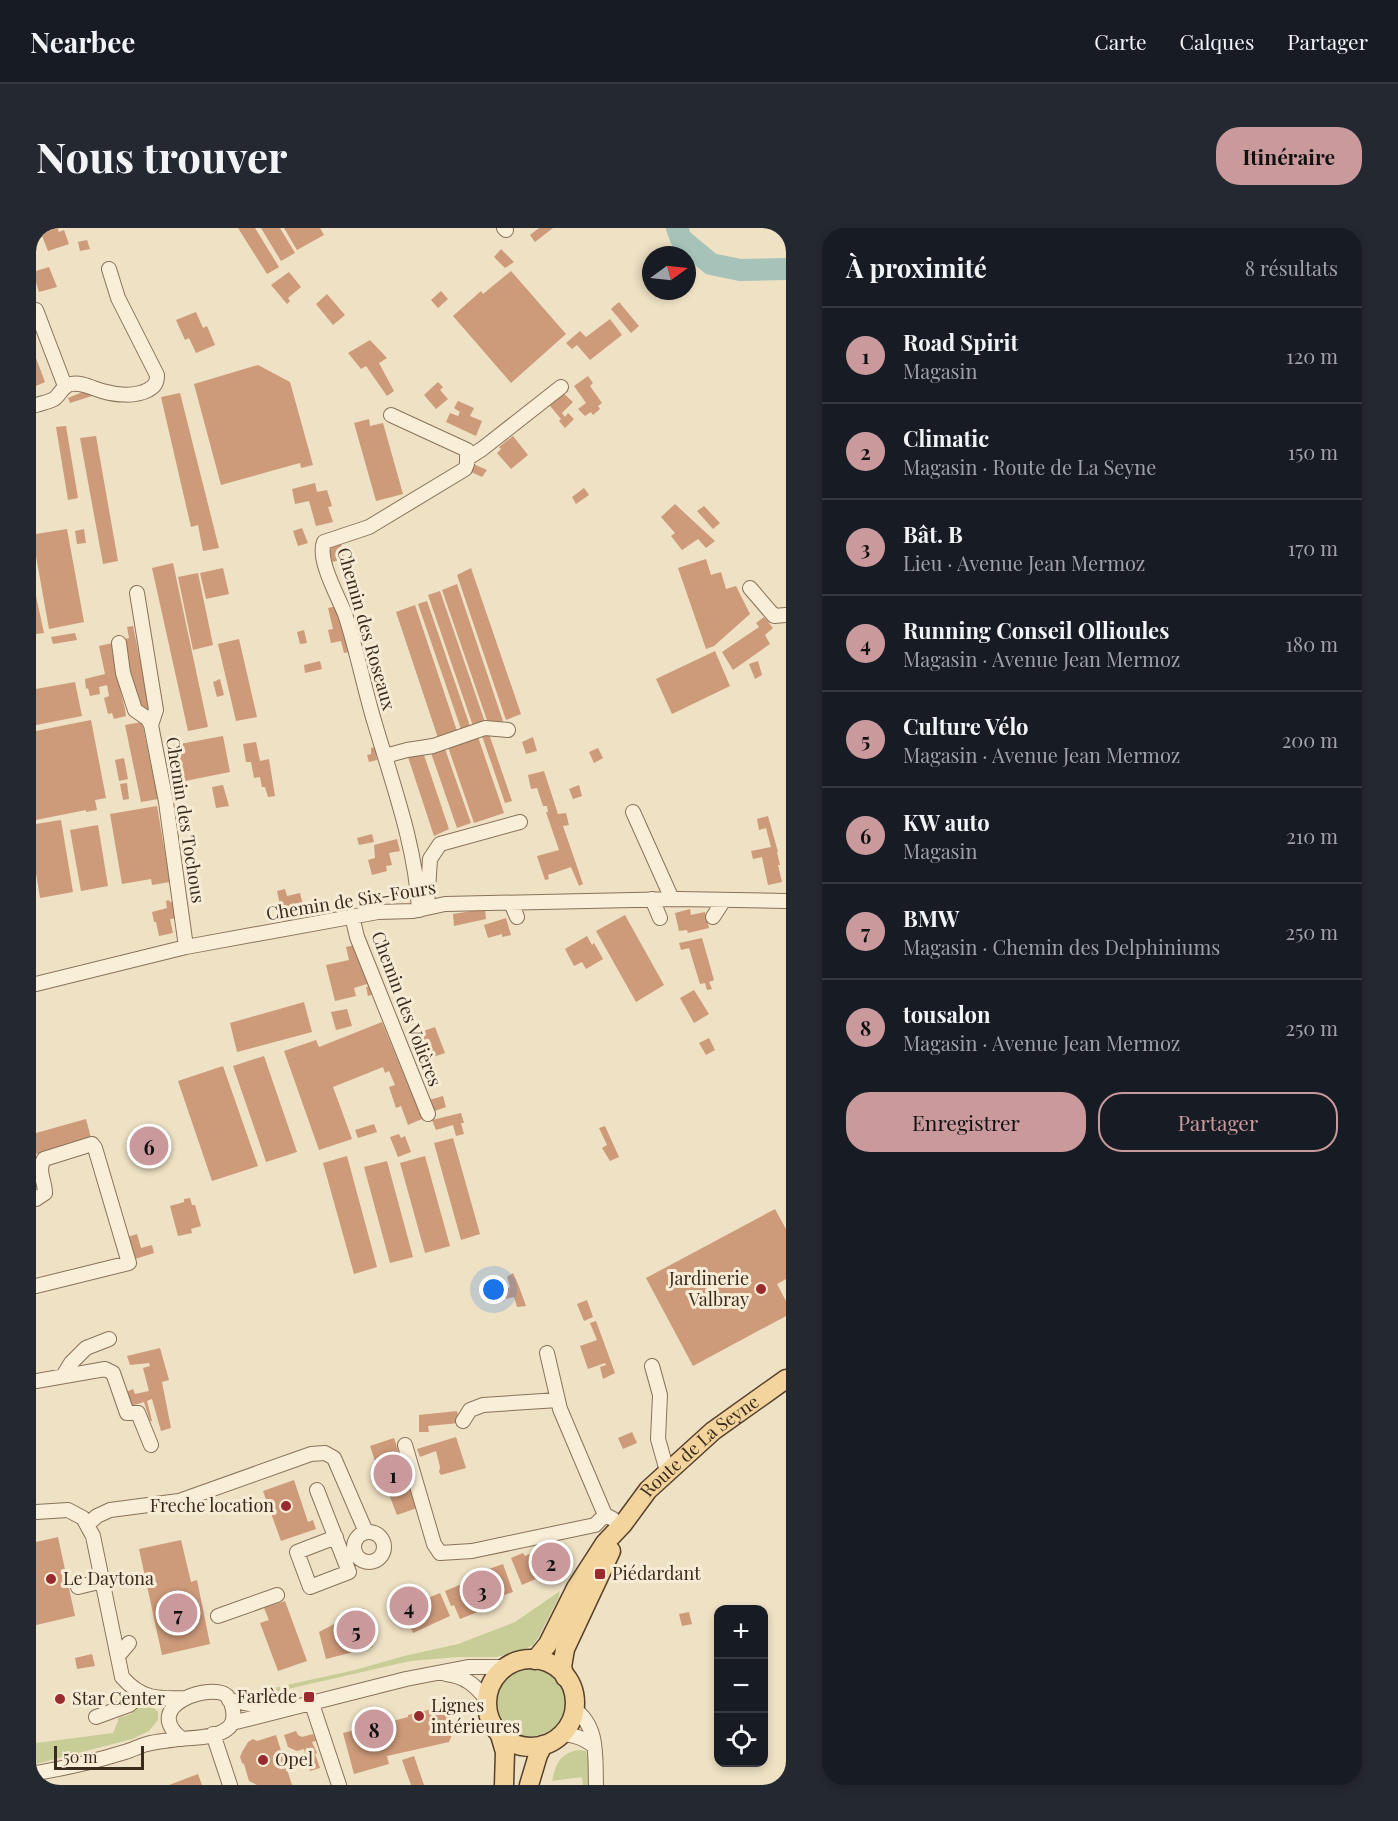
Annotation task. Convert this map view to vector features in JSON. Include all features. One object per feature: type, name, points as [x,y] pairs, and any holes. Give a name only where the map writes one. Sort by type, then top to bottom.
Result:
[{"type":"main road","name":"Route de La Seyne","points":[[535,1660],[548,1644],[576,1588],[605,1543],[623,1524],[648,1490],[713,1431],[786,1379]]},
{"type":"main road","name":"Route de La Seyne","points":[[565,1677],[562,1667],[565,1649],[623,1524]]},
{"type":"main road","points":[[535,1660],[547,1662],[565,1677],[571,1686],[574,1709],[568,1727],[562,1734],[553,1741],[534,1747],[516,1744],[500,1735],[492,1725],[487,1700],[493,1681],[506,1667],[520,1661],[535,1660]]},
{"type":"main road","points":[[500,1735],[505,1752],[504,1785]]},
{"type":"main road","points":[[529,1785],[543,1745]]},
{"type":"street","points":[[36,405],[52,400],[65,386],[81,384],[105,392],[126,394],[143,392],[155,386],[157,375],[118,298],[109,269]]},
{"type":"street","points":[[36,310],[65,386]]},
{"type":"street","name":"Chemin des Roseaux","points":[[423,909],[418,881],[385,756],[345,616],[321,549],[324,542],[369,526],[465,469],[468,458],[561,387]]},
{"type":"street","points":[[391,415],[467,450],[468,458]]},
{"type":"street","points":[[750,588],[774,616],[786,615]]},
{"type":"street","name":"Chemin des Tochous","points":[[137,593],[156,710],[152,725],[166,802],[186,947]]},
{"type":"street","points":[[119,643],[123,673],[135,710],[148,719],[152,725]]},
{"type":"street","points":[[385,756],[433,746],[485,728],[508,730]]},
{"type":"street","points":[[633,812],[672,899]]},
{"type":"street","points":[[423,909],[430,859],[440,844],[520,822]]},
{"type":"street","points":[[652,899],[660,918]]},
{"type":"street","name":"Chemin de Six-Fours","points":[[36,984],[186,947],[352,916],[423,909],[445,904],[652,899],[780,899]]},
{"type":"street","points":[[712,918],[724,900]]},
{"type":"street","points":[[511,903],[517,917]]},
{"type":"street","name":"Chemin des Volières","points":[[352,916],[378,996],[428,1114]]},
{"type":"street","points":[[36,1199],[45,1193],[41,1164],[44,1159],[92,1144],[129,1263],[36,1286]]},
{"type":"street","points":[[63,1376],[71,1363],[86,1348],[109,1339]]},
{"type":"street","points":[[547,1353],[560,1409],[605,1515],[623,1524]]},
{"type":"street","points":[[652,1366],[660,1395],[658,1439],[667,1471]]},
{"type":"street","points":[[36,1381],[105,1369],[112,1373],[127,1413],[138,1413],[151,1445]]},
{"type":"street","points":[[464,1421],[470,1410],[483,1405],[558,1400]]},
{"type":"street","points":[[405,1445],[434,1544],[440,1553],[472,1551],[596,1525],[605,1515]]},
{"type":"street","points":[[87,1525],[110,1510],[180,1507],[311,1454],[325,1453],[334,1458],[366,1532]]},
{"type":"street","points":[[317,1490],[336,1537]]},
{"type":"street","points":[[36,1512],[68,1510],[83,1518],[93,1536],[122,1677],[131,1687],[147,1696],[170,1716],[173,1732],[182,1739]]},
{"type":"street","points":[[78,1587],[103,1581]]},
{"type":"street","points":[[218,1616],[277,1595]]},
{"type":"street","points":[[117,1656],[129,1643]]},
{"type":"street","points":[[36,1773],[125,1752],[148,1744],[192,1739],[225,1731],[232,1723],[312,1704],[358,1690],[468,1667],[506,1667]]},
{"type":"street","points":[[435,1673],[456,1676],[469,1682],[487,1700]]},
{"type":"street","points":[[229,1701],[259,1706],[309,1696],[358,1690]]},
{"type":"street","points":[[96,1718],[147,1696],[187,1697],[218,1692],[226,1696],[233,1709],[232,1723]]},
{"type":"street","points":[[148,1744],[170,1716],[175,1704],[187,1697]]},
{"type":"street","points":[[312,1704],[339,1785]]},
{"type":"street","points":[[574,1709],[583,1715],[592,1731],[596,1785]]},
{"type":"street","points":[[213,1734],[230,1785]]},
{"type":"street","points":[[562,1734],[585,1739],[594,1746]]},
{"type":"green space","points":[[560,1591],[538,1638],[533,1645],[525,1649],[497,1657],[410,1661],[266,1694],[252,1695],[255,1692],[458,1644],[515,1622]]},
{"type":"green space","points":[[531,1659],[548,1663],[562,1672],[571,1686],[575,1703],[571,1720],[562,1734],[548,1743],[531,1747],[514,1743],[500,1734],[491,1720],[487,1703],[491,1686],[500,1672],[514,1663]]},
{"type":"green space","points":[[138,1702],[153,1707],[158,1712],[158,1720],[149,1731],[132,1739],[36,1764],[36,1743],[113,1733],[118,1718],[131,1714]]},
{"type":"green space","points":[[578,1750],[586,1751],[590,1772],[589,1785],[583,1785],[582,1777],[552,1781],[562,1757]]},
{"type":"building","points":[[39,228],[57,228],[59,232],[64,230],[69,244],[48,251]]},
{"type":"building","points":[[238,228],[255,228],[279,267],[267,274]]},
{"type":"building","points":[[261,228],[280,228],[295,253],[281,261]]},
{"type":"building","points":[[284,228],[320,228],[324,235],[297,250]]},
{"type":"building","points":[[539,228],[553,228],[535,242],[530,235]]},
{"type":"building","points":[[87,240],[90,249],[80,251],[78,242]]},
{"type":"building","points":[[501,249],[514,262],[505,268],[494,257]]},
{"type":"building","points":[[49,267],[57,287],[39,292],[36,271]]},
{"type":"building","points":[[511,271],[566,334],[511,383],[453,316],[481,291],[483,294]]},
{"type":"building","points":[[289,272],[301,287],[288,298],[290,301],[287,304],[271,285]]},
{"type":"building","points":[[441,291],[448,299],[438,308],[431,300]]},
{"type":"building","points":[[327,294],[345,315],[333,325],[316,304]]},
{"type":"building","points":[[619,302],[639,326],[631,333],[611,309]]},
{"type":"building","points":[[196,312],[203,328],[207,326],[215,345],[196,353],[189,338],[185,340],[176,320]]},
{"type":"building","points":[[610,319],[622,335],[590,360],[577,345],[572,349],[566,343],[580,331],[586,337]]},
{"type":"building","points":[[370,340],[387,358],[379,363],[394,391],[387,396],[366,366],[361,369],[348,353]]},
{"type":"building","points":[[36,358],[45,382],[36,386]]},
{"type":"building","points":[[258,365],[290,382],[313,465],[301,468],[300,463],[221,485],[194,384]]},
{"type":"building","points":[[588,376],[593,383],[590,386],[602,403],[598,406],[600,409],[593,415],[591,412],[585,416],[578,409],[586,403],[574,386]]},
{"type":"building","points":[[438,382],[443,387],[440,390],[448,399],[436,409],[424,395]]},
{"type":"building","points":[[90,389],[95,395],[70,403],[68,398]]},
{"type":"building","points":[[562,392],[573,402],[562,413],[565,417],[568,413],[574,419],[565,428],[559,421],[561,419],[546,401]]},
{"type":"building","points":[[180,393],[219,548],[203,551],[198,525],[191,527],[161,397]]},
{"type":"building","points":[[458,401],[474,408],[470,416],[482,421],[476,436],[446,422],[450,413],[458,416],[460,412],[454,408]]},
{"type":"building","points":[[369,419],[370,426],[383,423],[403,494],[376,501],[354,423]]},
{"type":"building","points":[[66,426],[78,498],[68,500],[56,427]]},
{"type":"building","points":[[96,436],[118,561],[103,564],[80,438]]},
{"type":"building","points":[[513,436],[528,455],[511,469],[497,453],[501,449],[499,447]]},
{"type":"building","points":[[471,463],[487,470],[482,477],[465,469]]},
{"type":"building","points":[[315,483],[317,492],[327,490],[332,506],[328,507],[333,522],[316,526],[309,501],[295,504],[292,489]]},
{"type":"building","points":[[584,488],[589,495],[576,504],[572,497]]},
{"type":"building","points":[[675,504],[715,541],[706,548],[698,539],[682,550],[671,536],[675,533],[661,517]]},
{"type":"building","points":[[704,506],[720,523],[713,529],[697,511]]},
{"type":"building","points":[[302,528],[308,543],[298,546],[293,531]]},
{"type":"building","points":[[67,529],[84,622],[49,629],[36,556],[36,534]]},
{"type":"building","points":[[84,529],[86,543],[77,544],[75,531]]},
{"type":"building","points":[[340,539],[344,559],[332,562],[327,542]]},
{"type":"building","points":[[706,559],[711,575],[721,572],[726,589],[736,586],[750,614],[714,646],[706,649],[678,568]]},
{"type":"building","points":[[173,563],[208,727],[188,731],[152,568]]},
{"type":"building","points":[[223,568],[229,594],[206,599],[200,573]]},
{"type":"building","points":[[471,568],[521,714],[506,720],[457,575]]},
{"type":"building","points":[[198,573],[213,645],[193,650],[178,577]]},
{"type":"building","points":[[457,584],[503,721],[489,726],[442,590]]},
{"type":"building","points":[[440,591],[486,725],[474,729],[428,595]]},
{"type":"building","points":[[36,596],[44,633],[36,634]]},
{"type":"building","points":[[427,601],[471,729],[462,732],[418,604]]},
{"type":"building","points":[[415,605],[457,731],[438,738],[396,612]]},
{"type":"building","points":[[337,606],[349,652],[344,653],[341,641],[331,643],[328,630],[333,629],[328,608]]},
{"type":"building","points":[[764,617],[773,628],[765,635],[770,644],[733,670],[722,652],[759,627],[756,623]]},
{"type":"building","points":[[133,626],[150,708],[141,711],[130,669],[123,670],[123,655],[128,654],[125,639],[129,638],[127,627]]},
{"type":"building","points":[[304,630],[307,643],[300,644],[297,632]]},
{"type":"building","points":[[75,633],[77,640],[53,644],[51,637]]},
{"type":"building","points":[[239,639],[257,717],[236,721],[218,644]]},
{"type":"building","points":[[113,643],[116,672],[126,716],[114,719],[112,713],[108,714],[104,698],[109,696],[107,685],[99,687],[100,694],[90,696],[88,688],[86,689],[85,679],[105,674],[99,646]]},
{"type":"building","points":[[715,651],[730,686],[672,714],[656,679]]},
{"type":"building","points":[[320,661],[322,669],[305,673],[304,665]]},
{"type":"building","points":[[758,661],[762,675],[755,679],[749,664]]},
{"type":"building","points":[[220,679],[224,695],[217,697],[213,682]]},
{"type":"building","points":[[75,682],[82,716],[36,725],[36,689]]},
{"type":"building","points":[[91,720],[106,798],[95,800],[97,810],[36,820],[36,731]]},
{"type":"building","points":[[142,722],[158,799],[141,802],[125,725]]},
{"type":"building","points":[[488,731],[512,801],[505,803],[481,733]]},
{"type":"building","points":[[477,734],[504,813],[474,823],[447,744]]},
{"type":"building","points":[[223,736],[230,772],[175,783],[169,746]]},
{"type":"building","points":[[533,737],[537,751],[526,754],[522,742]]},
{"type":"building","points":[[256,742],[260,761],[269,759],[275,796],[268,797],[265,787],[262,787],[260,777],[254,778],[251,762],[246,762],[243,744]]},
{"type":"building","points":[[444,746],[471,823],[457,828],[430,750]]},
{"type":"building","points":[[375,747],[377,760],[369,762],[367,755],[371,754],[371,748]]},
{"type":"building","points":[[598,748],[603,758],[594,763],[589,752]]},
{"type":"building","points":[[423,752],[449,829],[434,836],[408,757]]},
{"type":"building","points":[[124,758],[128,779],[119,781],[115,760]]},
{"type":"building","points":[[544,771],[558,814],[566,813],[569,825],[563,826],[583,884],[579,886],[571,867],[548,875],[549,879],[545,880],[537,856],[559,850],[546,812],[548,812],[547,806],[543,806],[537,788],[531,789],[528,775]]},
{"type":"building","points":[[127,783],[129,799],[123,800],[120,784]]},
{"type":"building","points":[[223,785],[229,806],[216,808],[212,787]]},
{"type":"building","points":[[579,785],[582,796],[573,799],[569,789]]},
{"type":"building","points":[[157,806],[170,882],[152,885],[151,879],[122,884],[110,814]]},
{"type":"building","points":[[768,816],[778,852],[782,882],[768,885],[762,857],[753,859],[751,851],[771,847],[766,828],[759,830],[757,819]]},
{"type":"building","points":[[61,820],[73,892],[40,898],[36,873],[36,824]]},
{"type":"building","points":[[98,825],[108,886],[81,891],[70,830]]},
{"type":"building","points":[[372,834],[374,842],[359,845],[357,838]]},
{"type":"building","points":[[397,839],[400,851],[389,853],[392,865],[386,866],[387,871],[372,875],[368,860],[375,858],[374,845]]},
{"type":"building","points":[[285,889],[287,896],[300,893],[304,909],[290,912],[292,921],[284,923],[277,891]]},
{"type":"building","points":[[166,901],[170,902],[177,901],[179,918],[170,919],[173,933],[159,936],[152,912],[167,908]]},
{"type":"building","points":[[485,909],[486,919],[454,926],[453,914]]},
{"type":"building","points":[[690,909],[691,915],[705,912],[709,928],[688,933],[687,930],[679,931],[675,913]]},
{"type":"building","points":[[625,915],[664,985],[636,1002],[596,931]]},
{"type":"building","points":[[506,918],[511,935],[502,937],[502,934],[488,938],[484,925]]},
{"type":"building","points":[[587,936],[603,959],[586,969],[582,962],[574,966],[565,949]]},
{"type":"building","points":[[702,938],[714,980],[709,982],[712,989],[707,990],[705,983],[700,984],[689,948],[681,950],[679,943]]},
{"type":"building","points":[[358,944],[377,993],[368,996],[367,984],[354,988],[356,996],[335,1001],[326,965],[349,960],[346,947]]},
{"type":"building","points":[[694,990],[709,1014],[694,1023],[680,998]]},
{"type":"building","points":[[304,1002],[312,1032],[237,1052],[230,1023]]},
{"type":"building","points":[[347,1009],[352,1026],[336,1030],[331,1012]]},
{"type":"building","points":[[382,1022],[422,1119],[408,1125],[401,1106],[396,1108],[389,1087],[395,1085],[389,1071],[385,1073],[383,1067],[333,1087],[352,1139],[319,1150],[284,1051],[316,1040],[319,1047]]},
{"type":"building","points":[[435,1027],[445,1053],[433,1057],[427,1043],[422,1045],[418,1033]]},
{"type":"building","points":[[709,1038],[715,1050],[706,1055],[699,1043]]},
{"type":"building","points":[[264,1056],[297,1152],[266,1162],[233,1066]]},
{"type":"building","points":[[223,1066],[258,1166],[212,1181],[178,1081]]},
{"type":"building","points":[[443,1096],[446,1107],[432,1112],[429,1100]]},
{"type":"building","points":[[461,1113],[464,1134],[456,1136],[453,1125],[436,1130],[432,1120]]},
{"type":"building","points":[[86,1119],[91,1138],[36,1154],[36,1133]]},
{"type":"building","points":[[374,1124],[377,1132],[358,1138],[355,1130]]},
{"type":"building","points":[[605,1126],[619,1157],[610,1161],[602,1148],[607,1145],[599,1128]]},
{"type":"building","points":[[399,1134],[401,1138],[405,1136],[411,1152],[398,1157],[390,1137]]},
{"type":"building","points":[[453,1138],[480,1234],[461,1240],[434,1143]]},
{"type":"building","points":[[347,1156],[377,1267],[354,1274],[323,1163]]},
{"type":"building","points":[[425,1156],[450,1246],[425,1253],[400,1163]]},
{"type":"building","points":[[387,1161],[413,1257],[390,1263],[364,1167]]},
{"type":"building","points":[[190,1198],[192,1205],[195,1205],[201,1226],[191,1229],[192,1233],[178,1236],[170,1206]]},
{"type":"building","points":[[775,1209],[786,1229],[786,1279],[777,1284],[786,1301],[786,1316],[693,1366],[646,1278]]},
{"type":"building","points":[[137,1234],[141,1248],[152,1245],[154,1253],[135,1259],[128,1237]]},
{"type":"building","points":[[513,1273],[526,1306],[517,1307],[514,1297],[506,1299],[502,1290],[510,1287],[507,1277]]},
{"type":"building","points":[[587,1300],[593,1317],[584,1321],[577,1304]]},
{"type":"building","points":[[596,1321],[615,1373],[603,1379],[600,1367],[606,1365],[605,1363],[588,1369],[580,1346],[597,1340],[590,1323]]},
{"type":"building","points":[[160,1348],[169,1380],[162,1382],[171,1428],[161,1431],[152,1399],[147,1401],[152,1421],[150,1421],[144,1402],[130,1406],[124,1393],[133,1389],[135,1394],[149,1391],[143,1368],[150,1366],[149,1363],[130,1365],[127,1356]]},
{"type":"building","points":[[457,1411],[459,1423],[428,1426],[429,1432],[419,1432],[419,1415]]},
{"type":"building","points":[[632,1432],[637,1443],[623,1449],[618,1438]]},
{"type":"building","points":[[456,1437],[466,1468],[441,1475],[436,1451],[420,1457],[417,1449]]},
{"type":"building","points":[[394,1438],[417,1508],[397,1515],[370,1446]]},
{"type":"building","name":"Freche location","points":[[294,1480],[308,1522],[313,1520],[316,1529],[281,1541],[263,1491]]},
{"type":"building","name":"Le Daytona","points":[[58,1537],[75,1616],[36,1625],[36,1542]]},
{"type":"building","points":[[181,1540],[191,1582],[197,1580],[210,1644],[162,1655],[139,1549]]},
{"type":"building","points":[[549,1546],[557,1564],[545,1569],[547,1574],[522,1585],[511,1558],[523,1553],[525,1556]]},
{"type":"building","points":[[503,1564],[513,1592],[496,1598],[498,1604],[460,1619],[445,1591],[474,1579],[472,1575]]},
{"type":"building","points":[[440,1593],[450,1616],[413,1633],[401,1604],[427,1594],[428,1598]]},
{"type":"building","points":[[285,1601],[307,1661],[278,1671],[260,1623],[269,1620],[264,1608]]},
{"type":"building","points":[[364,1608],[373,1647],[326,1659],[319,1632]]},
{"type":"building","points":[[689,1612],[692,1624],[682,1626],[679,1614]]},
{"type":"building","points":[[92,1654],[95,1666],[77,1669],[75,1658]]},
{"type":"building","points":[[440,1707],[448,1713],[452,1722],[453,1733],[449,1742],[387,1756],[389,1764],[354,1774],[343,1733],[380,1724],[381,1726],[408,1717],[408,1715]]},
{"type":"building","points":[[296,1731],[302,1737],[313,1734],[316,1741],[312,1742],[320,1768],[310,1771],[304,1749],[297,1751],[288,1747],[284,1735]]},
{"type":"building","name":"Opel","points":[[276,1735],[292,1785],[257,1785],[249,1781],[240,1757],[248,1742]]},
{"type":"building","points":[[414,1756],[424,1785],[411,1785],[402,1760]]},
{"type":"building","points":[[198,1774],[202,1785],[169,1785]]},
{"type":"waterway","points":[[677,228],[681,239],[711,264],[740,270],[786,269]]},
{"type":"place","name":"KW auto","points":[[149,1146]]},
{"type":"place","name":"Jardinerie Valbray","points":[[761,1289]]},
{"type":"place","name":"Road Spirit","points":[[393,1474]]},
{"type":"place","name":"Freche location","points":[[286,1506]]},
{"type":"place","name":"Climatic","points":[[551,1562]]},
{"type":"place","name":"Piédardant","points":[[600,1574]]},
{"type":"place","name":"Le Daytona","points":[[51,1579]]},
{"type":"place","name":"Bât. B","points":[[482,1590]]},
{"type":"place","name":"Running Conseil Ollioules","points":[[409,1606]]},
{"type":"place","name":"BMW","points":[[178,1613]]},
{"type":"place","name":"Culture Vélo","points":[[356,1630]]},
{"type":"place","name":"Farlède","points":[[309,1697]]},
{"type":"place","name":"Star Center","points":[[60,1699]]},
{"type":"place","name":"Lignes intérieures","points":[[419,1716]]},
{"type":"place","name":"tousalon","points":[[374,1729]]},
{"type":"place","name":"Opel","points":[[263,1760]]}]
